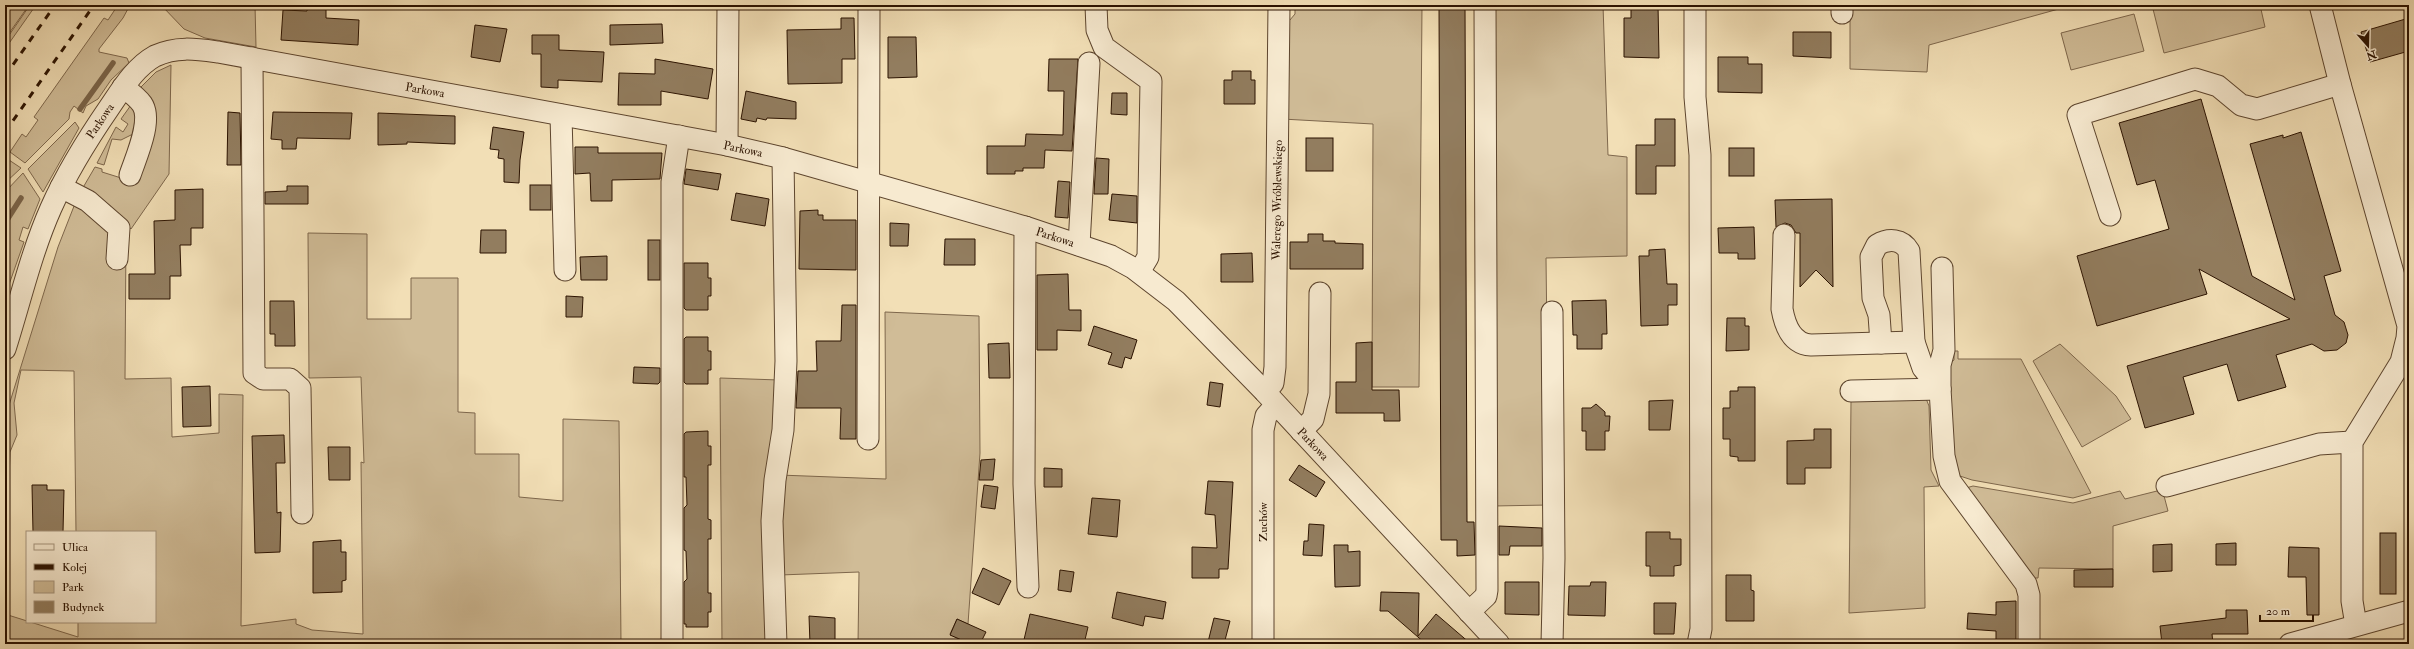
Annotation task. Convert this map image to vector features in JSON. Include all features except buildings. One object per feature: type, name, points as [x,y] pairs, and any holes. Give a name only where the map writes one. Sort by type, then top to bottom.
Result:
[{"type":"street","points":[[727,145],[728,5]]},
{"type":"street","points":[[868,439],[869,5]]},
{"type":"street","points":[[1096,5],[1097,30],[1104,47],[1151,81],[1148,257],[1139,272]]},
{"type":"street","name":"Walerego Wróblewskiego","points":[[1270,398],[1275,367],[1284,5]]},
{"type":"street","points":[[1469,612],[1486,596],[1487,590],[1485,5]]},
{"type":"street","points":[[1695,5],[1695,97],[1700,148],[1699,380],[1702,471],[1701,629],[1698,644]]},
{"type":"street","points":[[2320,5],[2340,84],[2407,322],[2407,353],[2396,373],[2365,418],[2352,442],[2352,601],[2356,625]]},
{"type":"street","name":"Parkowa","points":[[5,350],[10,312],[42,230],[61,187],[84,145],[123,87],[143,64],[168,51],[189,49],[252,58],[727,145],[783,158],[1025,227],[1111,256],[1139,272],[1176,301],[1270,398],[1499,644]]},
{"type":"street","points":[[252,58],[254,373],[263,379],[290,379],[300,388],[302,513]]},
{"type":"street","points":[[1079,245],[1089,63]]},
{"type":"street","points":[[2110,215],[2078,115],[2195,80],[2218,86],[2241,105],[2257,109],[2340,84]]},
{"type":"street","points":[[123,87],[142,103],[146,115],[145,128],[130,175]]},
{"type":"street","points":[[561,115],[564,270]]},
{"type":"street","points":[[672,644],[672,182],[679,136]]},
{"type":"street","points":[[776,644],[772,521],[775,480],[783,430],[786,361],[783,158]]},
{"type":"street","points":[[61,187],[88,201],[119,228],[118,259]]},
{"type":"street","points":[[1025,227],[1024,484],[1028,587]]},
{"type":"street","points":[[1784,235],[1782,309],[1784,319],[1794,339],[1805,345],[1914,342]]},
{"type":"street","points":[[1881,343],[1880,320],[1873,298],[1871,257],[1877,245],[1886,241],[1897,241],[1903,244],[1909,251],[1914,342],[1927,375],[1940,389]]},
{"type":"street","points":[[1942,268],[1944,350],[1940,365],[1940,389],[1944,456],[1947,474],[1979,522],[2026,584],[2029,595],[2029,644]]},
{"type":"street","points":[[1301,431],[1313,419],[1319,394],[1320,293]]},
{"type":"street","points":[[1552,312],[1554,558],[1552,644]]},
{"type":"street","points":[[1851,391],[1940,389]]},
{"type":"street","name":"Zuchów","points":[[1263,644],[1263,430],[1270,398]]},
{"type":"street","points":[[2167,486],[2319,444],[2352,442]]},
{"type":"street","points":[[2290,644],[2409,611]]},
{"type":"green space","points":[[5,5],[29,5],[5,39]]},
{"type":"green space","points":[[30,5],[36,5],[5,49],[5,41]]},
{"type":"green space","points":[[118,5],[130,5],[123,18],[99,49],[99,52],[127,58],[129,63],[111,80],[98,99],[86,106],[83,113],[74,106],[70,112],[69,119],[25,163],[10,152],[22,134],[26,137],[38,120],[34,117],[104,18],[108,20]]},
{"type":"green space","points":[[161,5],[255,5],[256,47],[205,38],[184,29]]},
{"type":"green space","points":[[1295,5],[1422,5],[1419,387],[1372,387],[1373,124],[1282,119],[1284,27],[1295,14]]},
{"type":"green space","points":[[1492,5],[1603,5],[1608,155],[1627,157],[1627,256],[1546,258],[1549,505],[1493,506]]},
{"type":"green space","points":[[1850,5],[2073,5],[1929,45],[1927,72],[1850,69]]},
{"type":"green space","points":[[2152,5],[2260,5],[2265,27],[2164,53]]},
{"type":"green space","points":[[2134,14],[2144,51],[2071,70],[2061,33]]},
{"type":"green space","points":[[171,65],[169,174],[131,229],[106,207],[81,191],[95,167],[102,169],[102,172],[134,182],[149,103],[141,87],[156,72]]},
{"type":"green space","points":[[131,105],[136,107],[135,133],[121,140],[112,139],[104,165],[97,163],[116,127],[123,132],[128,124],[121,119]]},
{"type":"green space","points":[[75,122],[79,128],[43,192],[28,169]]},
{"type":"green space","points":[[6,158],[21,168],[5,183],[5,159]]},
{"type":"green space","points":[[23,173],[40,199],[28,229],[23,227],[19,240],[24,242],[5,296],[5,192]]},
{"type":"green space","points":[[76,201],[126,237],[125,379],[171,378],[172,437],[219,433],[219,394],[243,395],[241,626],[296,619],[296,624],[312,630],[363,634],[361,462],[364,463],[361,377],[309,378],[308,233],[367,234],[367,319],[411,319],[411,278],[458,278],[458,412],[475,413],[475,454],[519,454],[519,497],[563,501],[563,419],[619,421],[621,644],[5,644],[5,609],[8,609],[8,615],[26,621],[26,623],[33,623],[78,637],[78,623],[156,623],[156,531],[76,531],[74,371],[21,370],[14,403],[17,435],[10,452],[9,480],[5,473],[5,418],[58,247]]},
{"type":"green space","points":[[885,312],[979,316],[980,453],[968,624],[957,619],[950,634],[967,644],[858,644],[859,572],[780,575],[780,644],[722,644],[720,378],[779,380],[779,475],[886,479]]},
{"type":"green space","points":[[2060,344],[2116,396],[2131,419],[2082,447],[2033,361]]},
{"type":"green space","points":[[1954,351],[1958,351],[1958,359],[2021,359],[2091,493],[2073,498],[1972,480],[1957,475],[1955,471],[1948,365],[1954,360]]},
{"type":"green space","points":[[1925,396],[1929,406],[1931,470],[1939,486],[1924,487],[1925,608],[1849,613],[1851,401]]},
{"type":"green space","points":[[1973,486],[2073,503],[2120,491],[2125,499],[2157,491],[2163,492],[2168,511],[2113,526],[2113,569],[2039,568],[2038,578],[2032,578],[1966,488]]},
{"type":"waterway","points":[[80,109],[113,63]]},
{"type":"waterway","points":[[5,223],[21,198]]},
{"type":"railway","points":[[5,76],[55,5]]},
{"type":"railway","points":[[5,132],[94,5]]}]
